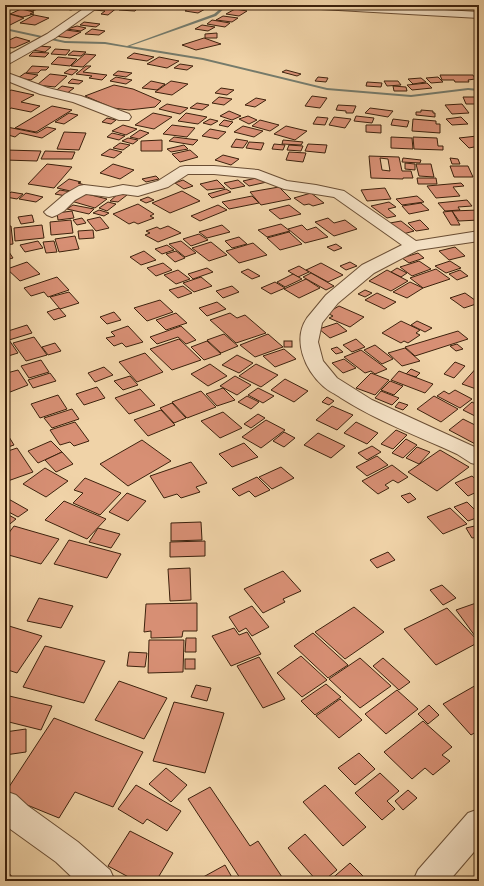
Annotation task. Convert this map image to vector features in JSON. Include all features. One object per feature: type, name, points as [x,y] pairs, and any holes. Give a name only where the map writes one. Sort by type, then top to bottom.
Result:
[{"type":"street","points":[[5,62],[51,36],[96,5]]},
{"type":"street","points":[[303,5],[426,8],[479,15]]},
{"type":"street","points":[[5,76],[44,91],[77,99],[124,117]]},
{"type":"street","points":[[52,212],[59,208],[70,197],[84,189],[110,192],[122,189],[138,192],[164,184],[185,170],[214,170],[258,174],[284,185],[316,189],[339,194],[413,246]]},
{"type":"street","points":[[479,236],[451,239],[413,246],[368,269],[332,299],[314,322],[309,342],[314,362],[330,382],[365,404],[464,449],[479,458]]},
{"type":"street","points":[[5,805],[17,816],[67,852],[99,881]]},
{"type":"street","points":[[429,881],[479,823]]},
{"type":"building","points":[[30,5],[41,8],[32,11],[22,8]]},
{"type":"building","points":[[68,5],[79,7],[71,10],[61,8]]},
{"type":"building","points":[[101,5],[118,7],[108,15],[101,14],[105,11],[94,10]]},
{"type":"building","points":[[194,5],[207,8],[198,13],[185,11]]},
{"type":"building","points":[[122,7],[138,8],[135,11],[119,10]]},
{"type":"building","points":[[21,9],[34,12],[30,14],[34,14],[23,17],[10,14]]},
{"type":"building","points":[[235,9],[247,11],[239,16],[226,14]]},
{"type":"building","points":[[6,13],[24,18],[8,26],[5,25]]},
{"type":"building","points":[[34,15],[49,18],[35,25],[20,23]]},
{"type":"building","points":[[223,16],[238,18],[232,22],[216,20]]},
{"type":"building","points":[[212,20],[230,23],[225,27],[207,24]]},
{"type":"building","points":[[84,22],[100,24],[96,27],[80,25]]},
{"type":"building","points":[[202,25],[215,27],[208,31],[195,29]]},
{"type":"building","points":[[77,26],[86,28],[81,31],[67,29]]},
{"type":"building","points":[[92,29],[105,31],[99,35],[85,34]]},
{"type":"building","points":[[66,30],[81,32],[70,38],[55,36]]},
{"type":"building","points":[[217,33],[217,38],[205,38],[205,34]]},
{"type":"building","points":[[16,37],[30,41],[14,48],[5,47],[5,44],[10,42],[7,41]]},
{"type":"building","points":[[204,38],[221,44],[196,50],[182,45]]},
{"type":"building","points":[[39,46],[51,47],[45,52],[32,50]]},
{"type":"building","points":[[55,49],[70,50],[66,55],[51,54]]},
{"type":"building","points":[[73,51],[86,52],[81,56],[68,55]]},
{"type":"building","points":[[33,52],[49,53],[45,57],[29,56]]},
{"type":"building","points":[[134,53],[154,57],[147,61],[127,58]]},
{"type":"building","points":[[85,54],[96,55],[83,67],[71,66]]},
{"type":"building","points":[[58,57],[77,59],[70,66],[51,64]]},
{"type":"building","points":[[159,57],[179,61],[167,68],[147,64]]},
{"type":"building","points":[[180,64],[193,66],[187,70],[174,68]]},
{"type":"building","points":[[32,66],[49,67],[38,73],[26,73]]},
{"type":"building","points":[[86,66],[91,66],[83,72],[107,75],[102,80],[89,78],[92,76],[76,74]]},
{"type":"building","points":[[70,69],[78,70],[72,75],[64,73]]},
{"type":"building","points":[[286,70],[301,74],[297,76],[282,72]]},
{"type":"building","points":[[118,71],[132,73],[126,77],[113,75]]},
{"type":"building","points":[[25,73],[38,75],[31,80],[18,78]]},
{"type":"building","points":[[50,74],[67,76],[55,87],[37,85]]},
{"type":"building","points":[[440,75],[473,75],[475,79],[468,80],[469,82],[455,82],[454,80],[442,80]]},
{"type":"building","points":[[116,77],[132,80],[126,84],[110,81]]},
{"type":"building","points":[[318,77],[328,78],[326,82],[315,81]]},
{"type":"building","points":[[438,77],[443,82],[431,83],[426,78]]},
{"type":"building","points":[[421,78],[426,82],[413,84],[408,79]]},
{"type":"building","points":[[72,79],[83,81],[79,84],[68,83]]},
{"type":"building","points":[[151,81],[165,84],[157,90],[142,88]]},
{"type":"building","points":[[171,81],[188,84],[172,95],[155,92]]},
{"type":"building","points":[[384,81],[398,81],[401,85],[387,86]]},
{"type":"building","points":[[367,82],[382,83],[381,87],[366,86]]},
{"type":"building","points":[[427,83],[432,88],[412,90],[407,85]]},
{"type":"building","points":[[114,85],[133,89],[161,101],[155,107],[129,110],[113,108],[85,96]]},
{"type":"building","points":[[62,86],[74,88],[66,94],[54,92]]},
{"type":"building","points":[[393,86],[406,87],[407,91],[394,91]]},
{"type":"building","points":[[221,88],[234,90],[227,95],[215,93]]},
{"type":"building","points":[[11,90],[34,95],[21,102],[40,106],[31,112],[11,108],[5,112],[5,93]]},
{"type":"building","points":[[312,96],[327,98],[320,108],[305,106]]},
{"type":"building","points":[[219,97],[232,99],[224,105],[212,103]]},
{"type":"building","points":[[463,97],[479,97],[479,104],[466,104]]},
{"type":"building","points":[[256,98],[266,100],[255,107],[245,105]]},
{"type":"building","points":[[197,103],[209,105],[202,110],[190,108]]},
{"type":"building","points":[[167,104],[188,108],[180,114],[159,109]]},
{"type":"building","points":[[462,104],[469,113],[452,114],[445,105]]},
{"type":"building","points":[[338,105],[356,106],[353,113],[346,113],[346,111],[336,110]]},
{"type":"building","points":[[52,106],[72,110],[36,132],[15,128]]},
{"type":"building","points":[[370,108],[393,111],[388,117],[365,113]]},
{"type":"building","points":[[421,110],[433,111],[433,113],[435,113],[435,117],[416,115],[416,112],[421,112]]},
{"type":"building","points":[[229,111],[241,116],[232,120],[220,116]]},
{"type":"building","points":[[69,113],[78,115],[64,124],[55,122]]},
{"type":"building","points":[[153,113],[172,117],[154,129],[135,125]]},
{"type":"building","points":[[186,113],[207,117],[198,124],[178,121]]},
{"type":"building","points":[[248,116],[257,120],[249,124],[239,119]]},
{"type":"building","points":[[356,116],[374,118],[372,123],[354,121]]},
{"type":"building","points":[[317,117],[328,118],[325,125],[313,124]]},
{"type":"building","points":[[334,117],[351,119],[345,128],[329,125]]},
{"type":"building","points":[[461,117],[468,124],[452,125],[446,119]]},
{"type":"building","points":[[107,118],[116,120],[111,124],[102,122]]},
{"type":"building","points":[[210,119],[218,121],[211,125],[203,123]]},
{"type":"building","points":[[393,119],[409,121],[407,127],[391,125]]},
{"type":"building","points":[[413,119],[436,121],[436,124],[440,124],[440,133],[412,131]]},
{"type":"building","points":[[224,120],[233,122],[228,127],[219,125]]},
{"type":"building","points":[[260,120],[279,125],[270,131],[252,126]]},
{"type":"building","points":[[123,125],[137,129],[126,135],[112,131]]},
{"type":"building","points":[[172,125],[195,128],[187,137],[163,134]]},
{"type":"building","points":[[366,125],[381,125],[381,133],[366,132]]},
{"type":"building","points":[[243,126],[263,131],[254,137],[234,132]]},
{"type":"building","points":[[286,126],[307,131],[295,140],[274,134]]},
{"type":"building","points":[[7,127],[37,133],[47,127],[56,129],[42,138],[20,133],[15,137],[5,134],[5,128]]},
{"type":"building","points":[[210,129],[226,132],[218,139],[202,136]]},
{"type":"building","points":[[140,130],[149,133],[139,139],[130,137]]},
{"type":"building","points":[[64,132],[86,133],[79,150],[57,149]]},
{"type":"building","points":[[112,133],[125,136],[119,140],[107,137]]},
{"type":"building","points":[[477,136],[479,138],[479,146],[469,148],[459,138]]},
{"type":"building","points":[[174,137],[198,140],[193,145],[169,141]]},
{"type":"building","points":[[391,137],[412,138],[413,149],[391,148]]},
{"type":"building","points":[[413,137],[437,138],[438,146],[443,146],[443,150],[414,149]]},
{"type":"building","points":[[128,138],[138,140],[133,144],[122,141]]},
{"type":"building","points":[[236,139],[248,141],[243,148],[231,147]]},
{"type":"building","points":[[162,140],[162,151],[141,151],[141,141]]},
{"type":"building","points":[[283,140],[303,142],[301,145],[282,144]]},
{"type":"building","points":[[249,142],[264,143],[261,150],[246,148]]},
{"type":"building","points":[[120,143],[130,145],[123,150],[113,148]]},
{"type":"building","points":[[274,144],[285,145],[283,150],[272,149]]},
{"type":"building","points":[[308,144],[327,145],[325,153],[305,151]]},
{"type":"building","points":[[184,145],[188,149],[171,152],[167,149]]},
{"type":"building","points":[[289,145],[303,146],[301,151],[287,150]]},
{"type":"building","points":[[110,149],[122,152],[114,158],[101,155]]},
{"type":"building","points":[[6,150],[41,151],[37,161],[5,160]]},
{"type":"building","points":[[190,150],[198,157],[180,162],[172,154]]},
{"type":"building","points":[[45,151],[75,152],[72,159],[41,159]]},
{"type":"building","points":[[289,152],[306,153],[303,162],[286,160]]},
{"type":"building","points":[[223,155],[239,159],[231,165],[215,160]]},
{"type":"building","points":[[369,156],[399,157],[402,171],[411,171],[413,178],[403,179],[371,178]],"holes":[[[380,158],[388,159],[390,171],[382,170]]]},
{"type":"building","points":[[403,158],[421,160],[420,163],[402,162]]},
{"type":"building","points":[[450,158],[458,159],[460,164],[452,164]]},
{"type":"building","points":[[405,163],[415,164],[415,170],[405,169]]},
{"type":"building","points":[[47,164],[72,167],[54,188],[28,184]]},
{"type":"building","points":[[113,164],[134,170],[120,179],[100,173]]},
{"type":"building","points":[[416,164],[431,164],[434,177],[419,176]]},
{"type":"building","points":[[450,166],[468,166],[473,177],[454,177]]},
{"type":"building","points":[[156,176],[159,179],[146,182],[142,179]]},
{"type":"building","points":[[261,177],[267,182],[249,186],[243,181]]},
{"type":"building","points":[[417,178],[436,178],[437,184],[418,184]]},
{"type":"building","points":[[69,179],[81,182],[78,183],[85,185],[75,192],[57,188]]},
{"type":"building","points":[[183,180],[193,186],[184,189],[175,183]]},
{"type":"building","points":[[217,180],[225,188],[207,190],[200,184]]},
{"type":"building","points":[[238,180],[245,186],[231,189],[224,183]]},
{"type":"building","points":[[461,183],[464,186],[453,187],[460,196],[436,198],[427,186]]},
{"type":"building","points":[[279,187],[291,199],[261,205],[250,192]]},
{"type":"building","points":[[385,188],[391,199],[367,201],[361,190]]},
{"type":"building","points":[[226,189],[231,192],[212,198],[208,194]]},
{"type":"building","points":[[60,190],[71,192],[66,196],[55,194]]},
{"type":"building","points":[[182,191],[200,201],[170,213],[152,203]]},
{"type":"building","points":[[11,192],[23,194],[17,199],[6,197]]},
{"type":"building","points":[[26,193],[43,197],[36,202],[19,199]]},
{"type":"building","points":[[83,193],[107,199],[95,208],[71,201]]},
{"type":"building","points":[[119,193],[127,195],[118,202],[110,201]]},
{"type":"building","points":[[311,193],[324,203],[313,206],[309,204],[304,205],[294,198]]},
{"type":"building","points":[[252,196],[259,203],[229,209],[222,202]]},
{"type":"building","points":[[417,196],[424,202],[402,205],[396,199]]},
{"type":"building","points":[[148,197],[154,200],[146,203],[140,200]]},
{"type":"building","points":[[467,200],[472,206],[458,207],[460,210],[445,211],[438,203]]},
{"type":"building","points":[[108,202],[116,204],[107,211],[99,208]]},
{"type":"building","points":[[389,202],[396,207],[388,209],[396,216],[387,218],[371,206]]},
{"type":"building","points":[[421,203],[429,210],[409,214],[402,206]]},
{"type":"building","points":[[138,204],[154,214],[150,216],[154,218],[138,224],[134,222],[129,224],[113,214]]},
{"type":"building","points":[[73,205],[94,209],[89,214],[67,209]]},
{"type":"building","points":[[218,205],[227,210],[200,221],[191,216]]},
{"type":"building","points":[[289,205],[301,214],[280,219],[269,210]]},
{"type":"building","points":[[99,210],[109,213],[104,216],[93,213]]},
{"type":"building","points":[[479,210],[479,220],[459,221],[452,211]]},
{"type":"building","points":[[72,211],[74,218],[58,220],[57,213]]},
{"type":"building","points":[[452,211],[460,225],[451,225],[443,212]]},
{"type":"building","points":[[32,215],[34,222],[21,224],[18,217]]},
{"type":"building","points":[[100,217],[109,228],[96,231],[87,220]]},
{"type":"building","points":[[82,218],[86,223],[77,225],[73,220]]},
{"type":"building","points":[[328,218],[334,223],[345,220],[357,229],[334,236],[315,222]]},
{"type":"building","points":[[71,220],[73,233],[51,235],[50,222]]},
{"type":"building","points":[[420,220],[429,229],[416,231],[408,223]]},
{"type":"building","points":[[401,221],[414,231],[403,234],[390,223]]},
{"type":"building","points":[[281,224],[290,231],[267,237],[258,230]]},
{"type":"building","points":[[42,225],[44,238],[15,241],[14,228]]},
{"type":"building","points":[[222,225],[230,232],[207,238],[199,232]]},
{"type":"building","points":[[302,225],[307,230],[316,227],[328,237],[305,243],[288,229]]},
{"type":"building","points":[[5,226],[11,226],[13,244],[5,245]]},
{"type":"building","points":[[168,226],[181,233],[158,242],[145,235],[150,233],[146,231],[157,227],[160,229]]},
{"type":"building","points":[[93,230],[94,238],[79,239],[78,231]]},
{"type":"building","points":[[289,232],[302,244],[280,250],[267,238]]},
{"type":"building","points":[[199,234],[208,240],[191,246],[183,239]]},
{"type":"building","points":[[75,236],[79,249],[59,252],[55,239]]},
{"type":"building","points":[[239,237],[247,244],[232,248],[225,241]]},
{"type":"building","points":[[38,241],[43,248],[25,252],[20,245]]},
{"type":"building","points":[[54,241],[57,252],[46,253],[43,242]]},
{"type":"building","points":[[181,241],[196,253],[185,257],[169,244]]},
{"type":"building","points":[[211,242],[227,255],[209,261],[192,248]]},
{"type":"building","points":[[253,243],[267,255],[239,263],[226,251]]},
{"type":"building","points":[[336,244],[342,248],[334,251],[327,247]]},
{"type":"building","points":[[167,245],[174,250],[162,254],[155,249]]},
{"type":"building","points":[[455,247],[465,256],[449,260],[439,251]]},
{"type":"building","points":[[5,249],[7,249],[13,258],[5,260]]},
{"type":"building","points":[[144,251],[156,260],[141,265],[130,257]]},
{"type":"building","points":[[176,251],[185,258],[175,262],[166,254]]},
{"type":"building","points":[[418,253],[424,258],[409,263],[402,258]]},
{"type":"building","points":[[419,261],[431,269],[412,276],[400,267]]},
{"type":"building","points":[[450,261],[461,268],[446,273],[435,266]]},
{"type":"building","points":[[27,262],[40,274],[20,281],[7,269]]},
{"type":"building","points":[[350,262],[357,266],[346,270],[340,266]]},
{"type":"building","points":[[163,263],[172,270],[156,276],[147,268]]},
{"type":"building","points":[[321,263],[343,275],[328,282],[306,270]]},
{"type":"building","points":[[299,266],[309,272],[298,277],[288,271]]},
{"type":"building","points":[[207,268],[213,272],[193,279],[188,274]]},
{"type":"building","points":[[397,268],[407,273],[401,277],[391,272]]},
{"type":"building","points":[[248,269],[260,276],[252,279],[241,272]]},
{"type":"building","points":[[436,269],[450,279],[423,288],[410,278]]},
{"type":"building","points":[[178,270],[190,279],[176,284],[164,275]]},
{"type":"building","points":[[387,270],[408,281],[391,291],[369,281]]},
{"type":"building","points":[[460,270],[468,276],[457,280],[449,274]]},
{"type":"building","points":[[311,273],[334,286],[326,290],[303,277]]},
{"type":"building","points":[[293,274],[302,279],[285,287],[277,282]]},
{"type":"building","points":[[57,277],[69,290],[48,297],[44,292],[31,296],[24,288]]},
{"type":"building","points":[[201,277],[212,286],[194,292],[183,283]]},
{"type":"building","points":[[306,279],[320,288],[299,298],[284,289]]},
{"type":"building","points":[[275,282],[285,288],[271,294],[261,288]]},
{"type":"building","points":[[410,282],[423,288],[407,298],[393,292]]},
{"type":"building","points":[[183,286],[192,293],[178,298],[169,290]]},
{"type":"building","points":[[232,286],[239,292],[223,298],[216,291]]},
{"type":"building","points":[[365,290],[372,293],[365,297],[358,294]]},
{"type":"building","points":[[69,292],[79,303],[60,309],[50,297]]},
{"type":"building","points":[[377,293],[396,302],[384,309],[365,300]]},
{"type":"building","points":[[465,293],[479,303],[464,308],[450,298]]},
{"type":"building","points":[[160,300],[173,312],[147,321],[134,308]]},
{"type":"building","points":[[217,302],[226,309],[207,316],[199,308]]},
{"type":"building","points":[[339,306],[364,317],[350,327],[329,318],[333,316],[327,313]]},
{"type":"building","points":[[59,308],[66,316],[54,320],[47,312]]},
{"type":"building","points":[[114,312],[121,320],[107,324],[100,317]]},
{"type":"building","points":[[176,313],[187,323],[166,330],[156,320]]},
{"type":"building","points":[[230,313],[237,318],[245,315],[266,333],[236,343],[210,320]]},
{"type":"building","points":[[401,321],[420,330],[416,333],[420,335],[408,343],[404,341],[401,343],[382,333]]},
{"type":"building","points":[[417,321],[432,328],[425,332],[411,325]]},
{"type":"building","points":[[337,323],[347,331],[330,338],[319,329]]},
{"type":"building","points":[[27,325],[32,333],[9,340],[5,334],[5,332]]},
{"type":"building","points":[[128,326],[143,342],[126,347],[122,343],[114,346],[106,338],[115,336],[111,332]]},
{"type":"building","points":[[181,326],[196,340],[186,344],[178,337],[157,344],[150,337]]},
{"type":"building","points":[[458,331],[468,339],[415,356],[405,347]]},
{"type":"building","points":[[224,334],[238,346],[221,353],[207,340]]},
{"type":"building","points":[[268,334],[283,347],[255,357],[240,345]]},
{"type":"building","points":[[34,337],[47,355],[26,361],[13,343]]},
{"type":"building","points":[[179,339],[201,360],[172,370],[150,349]]},
{"type":"building","points":[[356,339],[365,347],[352,352],[343,345]]},
{"type":"building","points":[[9,340],[18,353],[5,357],[5,341]]},
{"type":"building","points":[[207,341],[221,354],[204,360],[191,347]]},
{"type":"building","points":[[284,341],[292,341],[292,347],[284,347]]},
{"type":"building","points":[[55,343],[61,351],[48,355],[42,347]]},
{"type":"building","points":[[457,344],[463,349],[456,351],[450,346]]},
{"type":"building","points":[[375,345],[393,359],[382,364],[364,350]]},
{"type":"building","points":[[337,347],[343,352],[336,354],[331,349]]},
{"type":"building","points":[[405,348],[420,361],[402,366],[388,353]]},
{"type":"building","points":[[284,349],[296,359],[275,367],[263,356]]},
{"type":"building","points":[[361,350],[387,369],[375,374],[371,371],[365,373],[344,357]]},
{"type":"building","points":[[145,353],[163,372],[137,382],[119,362]]},
{"type":"building","points":[[237,355],[253,363],[239,373],[222,365]]},
{"type":"building","points":[[344,359],[356,368],[343,373],[332,363]]},
{"type":"building","points":[[41,360],[49,372],[29,378],[21,366]]},
{"type":"building","points":[[455,362],[465,366],[454,378],[444,374]]},
{"type":"building","points":[[210,364],[227,376],[208,386],[191,374]]},
{"type":"building","points":[[256,364],[278,375],[261,387],[239,376]]},
{"type":"building","points":[[479,365],[479,390],[462,384]]},
{"type":"building","points":[[104,367],[113,375],[95,382],[88,373]]},
{"type":"building","points":[[411,369],[420,373],[416,377],[406,374]]},
{"type":"building","points":[[18,370],[28,385],[5,394],[5,376],[9,375],[7,373]]},
{"type":"building","points":[[399,371],[433,384],[425,393],[391,380]]},
{"type":"building","points":[[50,373],[56,381],[33,388],[28,380]]},
{"type":"building","points":[[371,373],[389,380],[375,395],[356,388]]},
{"type":"building","points":[[130,376],[138,385],[123,390],[114,381]]},
{"type":"building","points":[[235,376],[251,385],[237,395],[220,386]]},
{"type":"building","points":[[285,379],[308,391],[294,402],[271,390]]},
{"type":"building","points":[[390,381],[403,386],[394,395],[381,390]]},
{"type":"building","points":[[97,387],[105,398],[84,405],[76,394]]},
{"type":"building","points":[[223,388],[235,400],[217,406],[206,394]]},
{"type":"building","points":[[258,388],[274,396],[263,403],[248,395]]},
{"type":"building","points":[[140,389],[155,405],[129,414],[115,398]]},
{"type":"building","points":[[455,390],[472,399],[460,408],[437,396],[444,391],[449,394]]},
{"type":"building","points":[[201,391],[216,407],[187,418],[172,402]]},
{"type":"building","points":[[381,391],[399,398],[392,405],[375,398]]},
{"type":"building","points":[[58,395],[67,409],[40,418],[31,404]]},
{"type":"building","points":[[247,396],[259,402],[251,409],[238,402]]},
{"type":"building","points":[[434,396],[458,409],[441,422],[417,409]]},
{"type":"building","points":[[327,397],[334,401],[329,405],[322,402]]},
{"type":"building","points":[[399,402],[408,405],[403,410],[395,407]]},
{"type":"building","points":[[472,402],[479,406],[479,418],[463,410]]},
{"type":"building","points":[[172,403],[186,418],[174,423],[160,408]]},
{"type":"building","points":[[332,406],[353,415],[337,430],[316,420]]},
{"type":"building","points":[[72,409],[79,419],[52,428],[44,418]]},
{"type":"building","points":[[161,410],[175,425],[148,436],[134,420]]},
{"type":"building","points":[[223,412],[242,428],[220,438],[201,421]]},
{"type":"building","points":[[258,414],[265,418],[251,428],[244,424]]},
{"type":"building","points":[[463,419],[479,427],[479,446],[449,430]]},
{"type":"building","points":[[266,420],[285,430],[261,448],[242,437]]},
{"type":"building","points":[[75,422],[89,441],[74,446],[70,442],[60,445],[50,430]]},
{"type":"building","points":[[356,422],[378,433],[367,444],[344,433]]},
{"type":"building","points":[[396,430],[407,435],[393,449],[381,444]]},
{"type":"building","points":[[6,432],[14,445],[5,448],[5,433]]},
{"type":"building","points":[[284,432],[295,438],[284,447],[273,441]]},
{"type":"building","points":[[318,433],[345,446],[331,458],[304,445]]},
{"type":"building","points":[[406,439],[417,445],[403,458],[392,453]]},
{"type":"building","points":[[142,440],[171,461],[128,486],[100,464]]},
{"type":"building","points":[[51,441],[62,452],[38,463],[28,451]]},
{"type":"building","points":[[244,443],[258,457],[232,467],[219,454]]},
{"type":"building","points":[[372,446],[381,452],[367,460],[358,453]]},
{"type":"building","points":[[417,447],[430,452],[419,464],[406,458]]},
{"type":"building","points":[[17,448],[33,472],[5,482],[5,452]]},
{"type":"building","points":[[440,450],[469,467],[437,491],[408,472]]},
{"type":"building","points":[[62,452],[73,464],[56,472],[45,460]]},
{"type":"building","points":[[377,456],[388,465],[367,476],[356,467]]},
{"type":"building","points":[[191,462],[207,483],[196,487],[200,492],[181,498],[177,494],[164,498],[150,476]]},
{"type":"building","points":[[392,465],[408,477],[398,483],[393,480],[385,485],[389,488],[378,494],[362,481]]},
{"type":"building","points":[[281,467],[294,478],[272,489],[259,477]]},
{"type":"building","points":[[45,468],[68,481],[46,497],[23,484]]},
{"type":"building","points":[[472,476],[479,482],[479,491],[468,496],[455,483]]},
{"type":"building","points":[[257,477],[270,490],[255,497],[249,491],[239,496],[232,489]]},
{"type":"building","points":[[85,478],[121,493],[100,515],[73,503],[83,493],[74,490]]},
{"type":"building","points":[[127,493],[146,501],[128,521],[109,512]]},
{"type":"building","points":[[410,493],[416,499],[408,503],[401,496]]},
{"type":"building","points":[[5,497],[28,510],[18,517],[5,510]]},
{"type":"building","points":[[64,501],[106,519],[87,539],[45,520]]},
{"type":"building","points":[[467,502],[479,514],[479,517],[468,521],[454,507]]},
{"type":"building","points":[[450,508],[467,524],[443,534],[427,517]]},
{"type":"building","points":[[5,513],[16,519],[5,528]]},
{"type":"building","points":[[201,522],[202,540],[171,541],[171,523]]},
{"type":"building","points":[[479,525],[479,537],[472,538],[466,528]]},
{"type":"building","points":[[14,526],[59,539],[41,564],[5,554],[5,538]]},
{"type":"building","points":[[98,528],[120,534],[111,548],[89,542]]},
{"type":"building","points":[[69,540],[121,554],[107,578],[54,564]]},
{"type":"building","points":[[205,541],[205,556],[170,557],[170,542]]},
{"type":"building","points":[[388,552],[395,560],[377,568],[370,560]]},
{"type":"building","points":[[190,568],[191,600],[170,601],[168,569]]},
{"type":"building","points":[[283,571],[301,591],[283,599],[285,602],[263,613],[244,589]]},
{"type":"building","points":[[442,585],[456,598],[443,605],[430,590]]},
{"type":"building","points":[[39,598],[73,606],[61,628],[27,621]]},
{"type":"building","points":[[479,602],[479,635],[475,636],[456,610]]},
{"type":"building","points":[[197,603],[197,631],[183,631],[182,637],[151,638],[151,631],[144,632],[146,604]]},
{"type":"building","points":[[252,606],[269,627],[252,636],[246,628],[239,632],[229,617]]},
{"type":"building","points":[[354,607],[384,632],[345,659],[315,632]]},
{"type":"building","points":[[447,608],[479,642],[436,665],[404,629]]},
{"type":"building","points":[[9,626],[42,636],[17,673],[5,669],[5,631]]},
{"type":"building","points":[[234,628],[239,635],[247,632],[261,654],[231,666],[212,636]]},
{"type":"building","points":[[313,633],[348,665],[328,678],[294,646]]},
{"type":"building","points":[[186,638],[196,638],[196,652],[185,652]]},
{"type":"building","points":[[149,640],[184,640],[183,672],[148,673]]},
{"type":"building","points":[[45,646],[105,661],[84,703],[23,687]]},
{"type":"building","points":[[129,652],[147,653],[145,667],[127,666]]},
{"type":"building","points":[[301,656],[327,680],[302,697],[277,673]]},
{"type":"building","points":[[259,657],[285,699],[263,708],[237,666]]},
{"type":"building","points":[[360,658],[391,686],[360,708],[329,679]]},
{"type":"building","points":[[383,658],[410,682],[399,690],[373,666]]},
{"type":"building","points":[[185,659],[195,659],[195,669],[185,669]]},
{"type":"building","points":[[119,681],[167,698],[144,739],[95,720]]},
{"type":"building","points":[[326,684],[341,697],[315,715],[301,701]]},
{"type":"building","points":[[478,684],[479,730],[471,735],[443,704]]},
{"type":"building","points":[[196,685],[211,688],[207,701],[191,697]]},
{"type":"building","points":[[397,690],[418,709],[386,734],[365,714]]},
{"type":"building","points":[[5,695],[52,706],[41,730],[5,721]]},
{"type":"building","points":[[340,699],[362,720],[339,738],[316,716]]},
{"type":"building","points":[[174,702],[224,713],[205,773],[153,761]]},
{"type":"building","points":[[429,705],[439,715],[428,724],[418,714]]},
{"type":"building","points":[[54,718],[143,752],[113,807],[75,792],[59,818],[5,796],[5,793]]},
{"type":"building","points":[[423,721],[452,747],[442,755],[450,761],[433,775],[425,768],[412,779],[384,752]]},
{"type":"building","points":[[26,729],[26,752],[5,755],[5,732]]},
{"type":"building","points":[[359,753],[375,769],[355,785],[338,768]]},
{"type":"building","points":[[166,768],[187,785],[171,802],[149,784]]},
{"type":"building","points":[[380,773],[399,791],[387,801],[395,809],[382,820],[355,793]]},
{"type":"building","points":[[136,785],[181,811],[167,831],[147,819],[143,824],[118,809]]},
{"type":"building","points":[[325,785],[366,827],[343,846],[303,802]]},
{"type":"building","points":[[210,787],[250,846],[258,841],[282,877],[275,881],[242,881],[188,799]]},
{"type":"building","points":[[408,790],[417,798],[403,810],[395,801]]},
{"type":"building","points":[[130,831],[173,853],[156,881],[136,881],[108,866]]},
{"type":"building","points":[[305,834],[337,870],[323,881],[317,881],[288,848]]},
{"type":"building","points":[[350,863],[368,881],[329,881]]},
{"type":"building","points":[[225,865],[234,881],[196,881]]},
{"type":"building","points":[[5,869],[16,881],[5,881]]},
{"type":"waterway","points":[[128,46],[215,15],[227,5]]},
{"type":"waterway","points":[[5,29],[65,42],[105,43],[203,59],[327,89],[411,96],[468,89],[479,90]]}]
